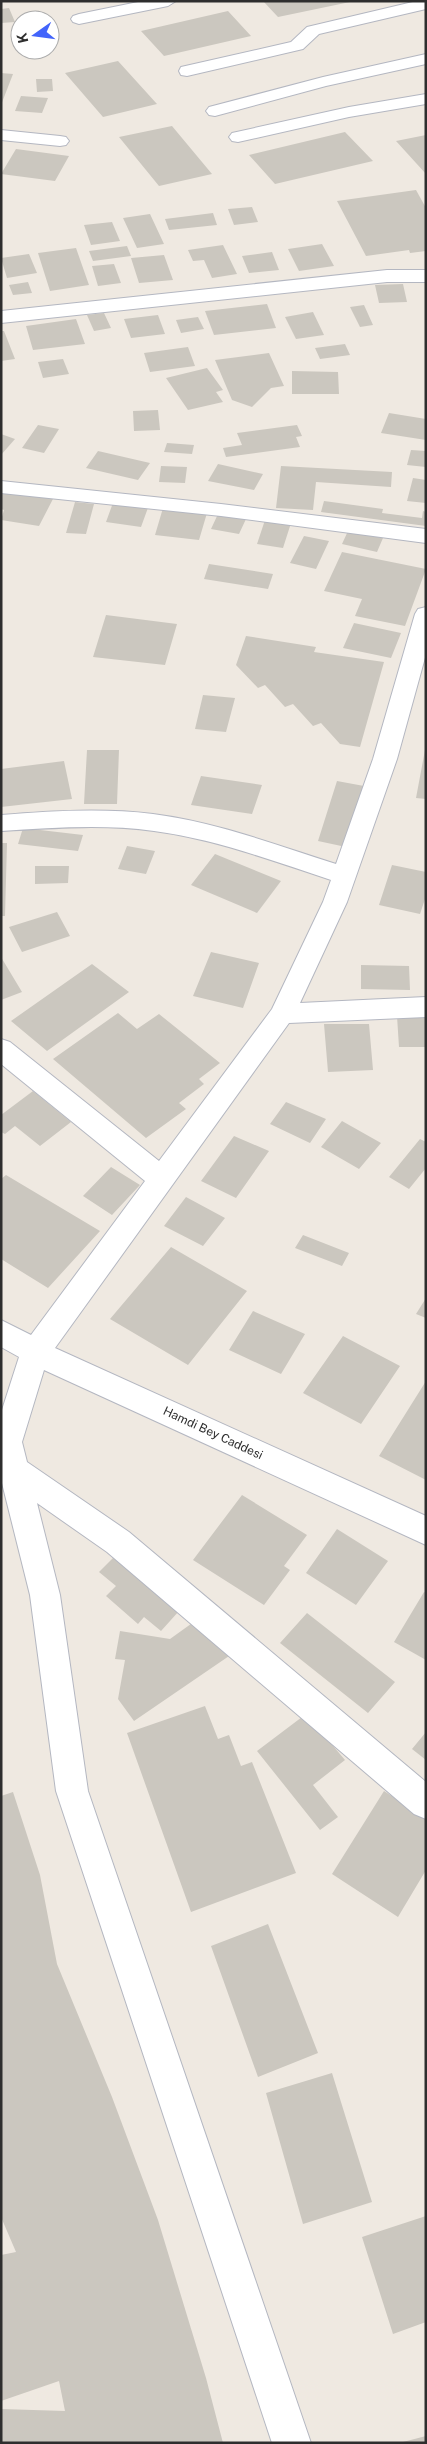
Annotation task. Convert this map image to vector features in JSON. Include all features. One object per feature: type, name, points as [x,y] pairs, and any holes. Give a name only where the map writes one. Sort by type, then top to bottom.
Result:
[{"type":"street","points":[[79,19],[168,1]]},
{"type":"street","points":[[187,71],[297,46],[313,30],[426,4]]},
{"type":"street","points":[[215,111],[324,82],[426,59]]},
{"type":"street","points":[[324,82],[349,112]]},
{"type":"street","points":[[238,137],[349,112],[426,98]]},
{"type":"street","points":[[1,136],[60,141]]},
{"type":"street","points":[[1,317],[387,276],[426,276]]},
{"type":"street","points":[[1,487],[221,510],[426,536]]},
{"type":"street","points":[[292,2443],[72,1791],[45,1595],[13,1516],[14,1470],[7,1442],[35,1352],[282,1014],[335,902],[385,759],[426,614]]},
{"type":"street","points":[[1,823],[87,818],[175,826],[220,836],[344,875]]},
{"type":"street","points":[[282,1014],[426,1007]]},
{"type":"street","points":[[1,1049],[162,1179]]},
{"type":"street","name":"Hamdi Bey Caddesi","points":[[1,1332],[35,1352],[426,1531]]},
{"type":"street","points":[[14,1470],[118,1542],[426,1803]]},
{"type":"building","points":[[263,1],[350,1],[350,2],[278,17]]},
{"type":"building","points":[[9,8],[10,22],[1,23],[1,9]]},
{"type":"building","points":[[228,11],[251,36],[164,56],[141,31]]},
{"type":"building","points":[[118,61],[157,104],[103,117],[65,73]]},
{"type":"building","points":[[1,73],[13,74],[1,105]]},
{"type":"building","points":[[36,79],[52,79],[53,91],[37,92]]},
{"type":"building","points":[[21,96],[48,98],[42,113],[15,111]]},
{"type":"building","points":[[172,126],[212,174],[159,186],[119,137]]},
{"type":"building","points":[[345,132],[373,161],[275,184],[249,155]]},
{"type":"building","points":[[426,135],[426,174],[396,141]]},
{"type":"building","points":[[16,149],[69,156],[55,181],[1,174]]},
{"type":"building","points":[[416,190],[426,208],[426,251],[410,253],[409,250],[366,256],[337,201]]},
{"type":"building","points":[[252,207],[258,222],[234,225],[228,209]]},
{"type":"building","points":[[213,213],[217,225],[169,230],[165,219]]},
{"type":"building","points":[[150,214],[164,244],[137,248],[123,218]]},
{"type":"building","points":[[112,222],[120,241],[91,245],[84,225]]},
{"type":"building","points":[[322,244],[334,266],[299,271],[288,249]]},
{"type":"building","points":[[223,245],[237,274],[212,278],[204,260],[193,261],[188,250]]},
{"type":"building","points":[[127,246],[131,256],[93,261],[89,251]]},
{"type":"building","points":[[76,248],[89,285],[50,291],[38,253]]},
{"type":"building","points":[[272,252],[279,270],[249,273],[242,256]]},
{"type":"building","points":[[29,254],[37,273],[7,278],[1,258]]},
{"type":"building","points":[[164,255],[173,280],[139,283],[131,258]]},
{"type":"building","points":[[114,264],[121,283],[98,286],[92,266]]},
{"type":"building","points":[[28,282],[32,293],[13,295],[9,285]]},
{"type":"building","points":[[403,284],[407,302],[379,303],[375,285]]},
{"type":"building","points":[[267,304],[276,328],[214,335],[205,311]]},
{"type":"building","points":[[364,305],[373,325],[360,327],[350,307]]},
{"type":"building","points":[[313,312],[324,335],[296,339],[285,317]]},
{"type":"building","points":[[104,313],[111,328],[94,331],[87,315]]},
{"type":"building","points":[[158,315],[165,334],[131,338],[124,319]]},
{"type":"building","points":[[198,317],[204,329],[181,333],[176,320]]},
{"type":"building","points":[[76,319],[85,344],[33,350],[26,326]]},
{"type":"building","points":[[1,331],[4,331],[15,359],[1,361]]},
{"type":"building","points":[[345,344],[350,355],[320,359],[315,348]]},
{"type":"building","points":[[188,347],[195,366],[150,372],[144,353]]},
{"type":"building","points":[[269,353],[284,386],[271,388],[252,407],[232,400],[215,360]]},
{"type":"building","points":[[63,359],[69,374],[43,378],[38,362]]},
{"type":"building","points":[[207,368],[223,390],[216,392],[223,402],[188,410],[166,378]]},
{"type":"building","points":[[292,371],[338,372],[339,394],[292,394]]},
{"type":"building","points":[[158,410],[160,430],[134,431],[133,411]]},
{"type":"building","points":[[389,413],[426,419],[426,440],[381,433]]},
{"type":"building","points":[[38,425],[59,429],[44,453],[22,448]]},
{"type":"building","points":[[297,425],[302,436],[296,437],[300,447],[226,457],[223,448],[242,445],[237,433]]},
{"type":"building","points":[[1,434],[15,439],[1,455]]},
{"type":"building","points":[[167,443],[194,445],[192,454],[164,452]]},
{"type":"building","points":[[411,450],[426,451],[426,467],[407,465]]},
{"type":"building","points":[[98,451],[150,463],[138,480],[86,468]]},
{"type":"building","points":[[218,464],[263,474],[254,490],[208,481]]},
{"type":"building","points":[[161,466],[187,467],[185,483],[159,482]]},
{"type":"building","points":[[281,466],[392,472],[391,487],[316,482],[313,510],[276,508]]},
{"type":"building","points":[[413,478],[426,480],[426,503],[407,501]]},
{"type":"building","points":[[1,490],[54,497],[39,526],[1,520],[4,510],[1,509]]},
{"type":"building","points":[[114,500],[149,505],[141,527],[106,522]]},
{"type":"building","points":[[324,501],[383,509],[382,513],[422,518],[423,511],[426,512],[426,526],[321,512]]},
{"type":"building","points":[[75,502],[94,504],[86,534],[66,533]]},
{"type":"building","points":[[163,508],[207,513],[199,540],[155,535]]},
{"type":"building","points":[[218,514],[246,519],[239,534],[211,529]]},
{"type":"building","points":[[265,520],[291,523],[283,548],[257,544]]},
{"type":"building","points":[[348,531],[383,538],[377,552],[342,544]]},
{"type":"building","points":[[304,536],[329,541],[316,569],[290,563]]},
{"type":"building","points":[[342,552],[426,569],[405,626],[355,616],[362,599],[324,591]]},
{"type":"building","points":[[209,564],[273,574],[268,589],[204,579]]},
{"type":"building","points":[[106,615],[177,624],[165,665],[93,657]]},
{"type":"building","points":[[354,623],[401,633],[391,658],[343,648]]},
{"type":"building","points":[[246,636],[316,647],[314,652],[384,662],[360,747],[340,744],[321,723],[313,726],[293,704],[285,707],[265,685],[258,688],[236,665]]},
{"type":"building","points":[[203,695],[235,698],[226,732],[195,729]]},
{"type":"building","points":[[87,750],[119,750],[117,804],[84,804]]},
{"type":"building","points":[[426,750],[426,799],[416,798]]},
{"type":"building","points":[[64,761],[72,799],[1,807],[1,769]]},
{"type":"building","points":[[201,776],[262,785],[252,814],[191,805]]},
{"type":"building","points":[[337,781],[364,786],[346,847],[318,841]]},
{"type":"building","points":[[23,828],[83,835],[78,851],[18,844]]},
{"type":"building","points":[[1,843],[7,843],[5,916],[1,916]]},
{"type":"building","points":[[127,846],[155,851],[146,874],[118,869]]},
{"type":"building","points":[[215,854],[281,881],[257,913],[191,885]]},
{"type":"building","points":[[392,865],[426,872],[426,896],[420,914],[379,905]]},
{"type":"building","points":[[35,866],[69,866],[68,883],[35,884]]},
{"type":"building","points":[[57,912],[70,936],[22,952],[9,927]]},
{"type":"building","points":[[211,952],[259,963],[243,1008],[193,996]]},
{"type":"building","points":[[1,957],[22,992],[1,1000]]},
{"type":"building","points":[[92,964],[129,992],[47,1051],[11,1021]]},
{"type":"building","points":[[361,965],[409,966],[410,990],[361,989]]},
{"type":"building","points":[[118,1013],[137,1029],[159,1014],[220,1063],[199,1079],[204,1084],[179,1103],[186,1109],[146,1138],[53,1059]]},
{"type":"building","points":[[397,1016],[426,1016],[426,1047],[399,1047]]},
{"type":"building","points":[[324,1024],[369,1024],[373,1070],[328,1072]]},
{"type":"building","points":[[33,1091],[71,1122],[40,1146],[15,1126],[5,1134],[1,1132],[1,1115]]},
{"type":"building","points":[[286,1102],[326,1119],[310,1143],[270,1124]]},
{"type":"building","points":[[342,1121],[381,1143],[359,1169],[321,1147]]},
{"type":"building","points":[[234,1136],[269,1151],[236,1198],[201,1181]]},
{"type":"building","points":[[420,1139],[426,1142],[426,1168],[409,1189],[389,1177]]},
{"type":"building","points":[[111,1167],[140,1185],[112,1215],[83,1196]]},
{"type":"building","points":[[6,1175],[100,1231],[48,1288],[1,1259],[1,1179]]},
{"type":"building","points":[[186,1197],[225,1218],[203,1246],[164,1226]]},
{"type":"building","points":[[303,1235],[349,1253],[342,1266],[295,1248]]},
{"type":"building","points":[[171,1247],[247,1291],[188,1365],[110,1319]]},
{"type":"building","points":[[426,1298],[426,1318],[416,1314]]},
{"type":"building","points":[[253,1311],[305,1334],[281,1374],[229,1350]]},
{"type":"building","points":[[343,1336],[400,1366],[361,1424],[303,1393]]},
{"type":"building","points":[[426,1381],[426,1480],[379,1456]]},
{"type":"building","points":[[242,1495],[307,1535],[284,1566],[290,1570],[264,1605],[193,1560]]},
{"type":"building","points":[[337,1529],[388,1561],[356,1605],[306,1573]]},
{"type":"building","points":[[115,1556],[179,1611],[161,1631],[144,1617],[138,1624],[106,1596],[116,1586],[99,1572]]},
{"type":"building","points":[[424,1592],[426,1593],[426,1660],[394,1642]]},
{"type":"building","points":[[307,1613],[395,1682],[368,1713],[280,1643]]},
{"type":"building","points":[[202,1616],[232,1654],[134,1721],[118,1699],[125,1660],[115,1659],[120,1631],[170,1639]]},
{"type":"building","points":[[205,1706],[218,1739],[229,1735],[241,1766],[252,1762],[296,1873],[191,1912],[127,1733]]},
{"type":"building","points":[[306,1714],[345,1760],[313,1785],[338,1817],[320,1830],[257,1751]]},
{"type":"building","points":[[426,1732],[426,1760],[412,1749]]},
{"type":"building","points":[[384,1791],[426,1818],[426,1870],[398,1917],[332,1874]]},
{"type":"building","points":[[13,1792],[40,1875],[57,1964],[112,2097],[158,2220],[206,2378],[223,2443],[1,2443],[1,2409],[65,2411],[59,2381],[1,2401],[1,2255],[16,2252],[1,2217],[1,1796]]},
{"type":"building","points":[[268,1924],[318,2053],[258,2077],[211,1946]]},
{"type":"building","points":[[332,2073],[372,2202],[303,2224],[266,2093]]},
{"type":"building","points":[[426,2216],[426,2322],[393,2334],[362,2237]]},
{"type":"building","points":[[426,2436],[426,2443],[403,2442]]}]
